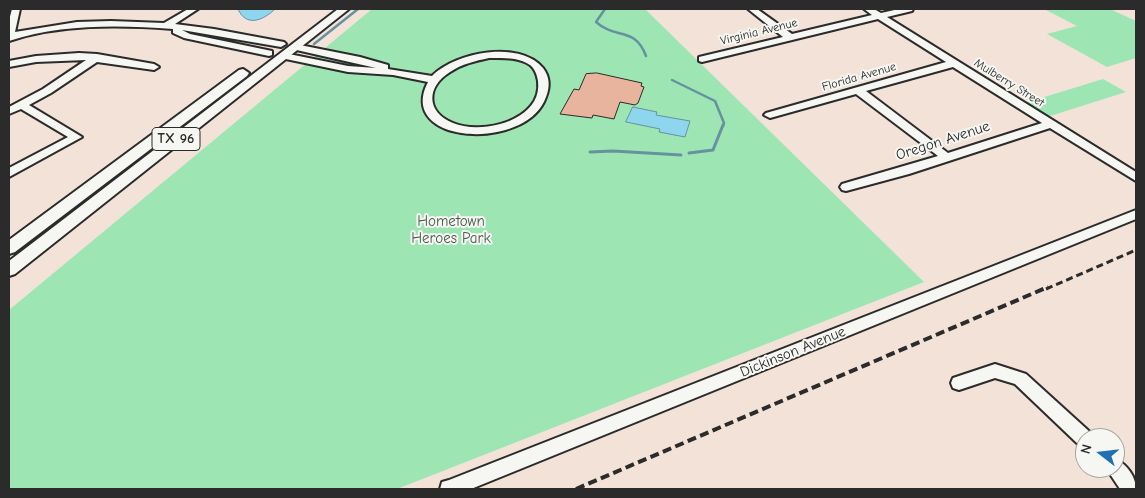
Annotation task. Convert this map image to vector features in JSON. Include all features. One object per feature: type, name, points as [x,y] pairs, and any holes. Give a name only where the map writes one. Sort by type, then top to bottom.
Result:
[{"type":"main road","name":"TX 96","points":[[9,270],[136,171],[282,50],[326,9]]},
{"type":"main road","name":"TX 96","points":[[9,248],[269,53],[295,47],[344,9]]},
{"type":"main road","points":[[9,278],[90,214],[136,171]]},
{"type":"street","points":[[165,27],[194,9]]},
{"type":"street","points":[[186,27],[199,9]]},
{"type":"street","points":[[752,9],[790,37]]},
{"type":"street","name":"Mulberry Street","points":[[868,9],[1136,178]]},
{"type":"street","name":"Virginia Avenue","points":[[702,59],[909,9]]},
{"type":"street","points":[[12,13],[9,37],[60,27],[94,24],[130,24],[165,27],[198,25],[225,30],[329,65],[360,70],[393,72],[434,80],[464,61],[482,56],[504,54],[525,59],[542,72],[545,78],[545,90],[539,104],[521,120],[498,130],[465,131],[441,123],[429,109],[428,95],[434,80]]},
{"type":"street","points":[[165,27],[187,36],[269,53]]},
{"type":"street","points":[[295,47],[369,62],[393,72]]},
{"type":"street","points":[[329,65],[339,56]]},
{"type":"street","points":[[9,64],[53,57],[97,57],[154,67]]},
{"type":"street","points":[[9,111],[47,91],[97,57]]},
{"type":"street","name":"Florida Avenue","points":[[770,115],[955,63]]},
{"type":"street","points":[[858,90],[946,157]]},
{"type":"street","points":[[9,173],[76,137],[22,105]]},
{"type":"street","name":"Oregon Avenue","points":[[846,187],[1050,124]]},
{"type":"street","name":"Dickinson Avenue","points":[[450,489],[1136,214]]},
{"type":"street","points":[[959,383],[995,371],[1020,379],[1075,429]]},
{"type":"street","points":[[1123,478],[1132,489]]},
{"type":"green space","name":"Hometown Heroes Park","points":[[372,9],[645,9],[924,282],[397,489],[9,489],[9,310]]},
{"type":"green space","points":[[1044,9],[1110,9],[1136,21],[1136,58],[1107,67],[1047,34],[1077,26]]},
{"type":"green space","points":[[1103,79],[1126,92],[1047,117],[1025,103]]},
{"type":"water","points":[[238,9],[275,9],[261,19],[250,20],[241,15]]},
{"type":"water","points":[[633,107],[657,112],[656,115],[690,121],[685,137],[659,132],[660,129],[626,122]]},
{"type":"building","points":[[597,73],[642,83],[641,86],[644,87],[638,103],[635,105],[620,102],[614,119],[593,115],[592,118],[560,114],[574,89],[579,90],[586,74]]},
{"type":"waterway","points":[[314,44],[358,9]]},
{"type":"waterway","points":[[605,9],[596,22],[611,31],[631,37],[642,47],[646,56]]},
{"type":"waterway","points":[[672,80],[715,101],[724,123],[723,126]]},
{"type":"waterway","points":[[689,153],[713,150],[723,125]]},
{"type":"waterway","points":[[590,152],[613,151],[681,155]]},
{"type":"railway","points":[[1046,289],[1136,250]]},
{"type":"railway","points":[[576,489],[1048,287]]}]
